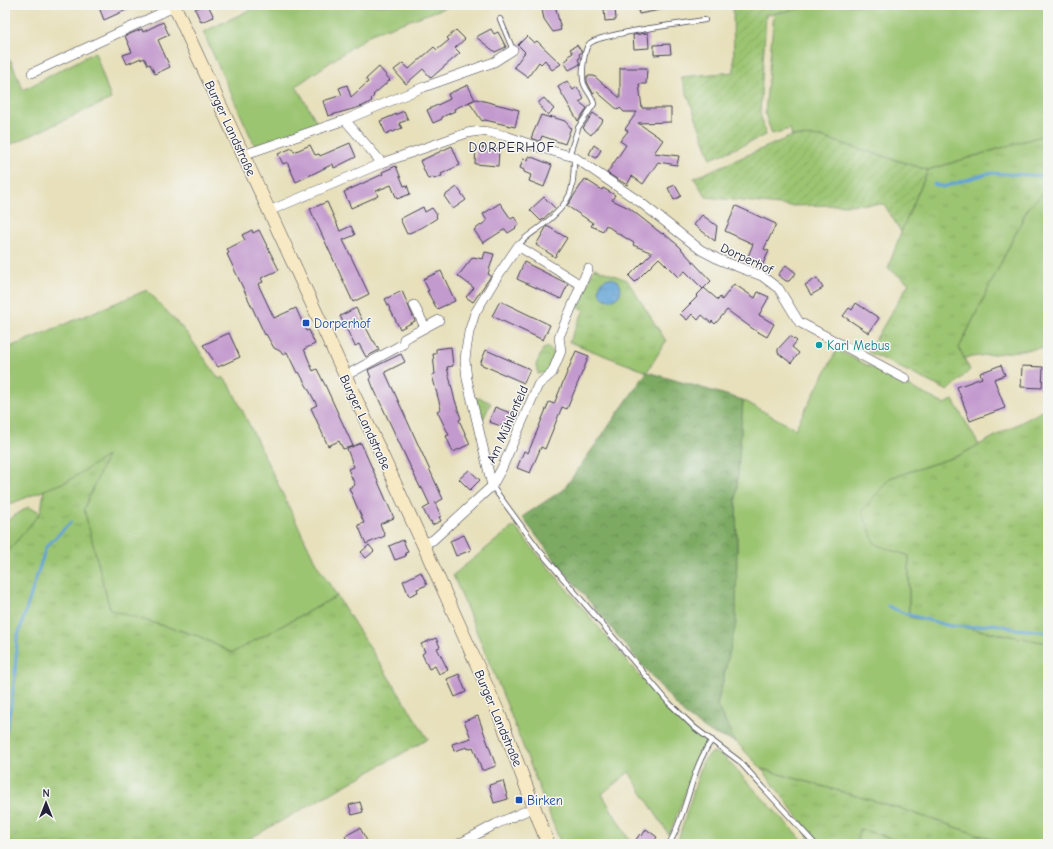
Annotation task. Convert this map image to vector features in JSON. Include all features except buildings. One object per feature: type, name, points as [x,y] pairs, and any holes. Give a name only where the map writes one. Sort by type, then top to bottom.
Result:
[{"type":"main road","name":"Burger Landstraße","points":[[174,6],[423,544],[499,714],[548,844]]},
{"type":"street","points":[[32,73],[174,6]]},
{"type":"street","points":[[244,155],[345,120],[494,62],[513,50]]},
{"type":"street","points":[[345,120],[382,162]]},
{"type":"street","name":"Dorperhof","points":[[269,211],[382,162],[467,133],[480,131],[506,136],[538,148],[572,157],[640,202],[701,250],[720,260],[762,276],[779,289],[799,322],[906,379]]},
{"type":"street","points":[[492,486],[467,379],[466,351],[469,332],[475,313],[518,246],[581,285]]},
{"type":"street","name":"Am Mühlenfeld","points":[[423,544],[433,540],[492,486],[502,468],[538,385],[552,373],[561,351],[559,337],[588,269]]},
{"type":"street","points":[[414,305],[425,327]]},
{"type":"street","points":[[345,376],[403,344],[404,338],[439,320]]},
{"type":"street","points":[[459,844],[496,824],[535,807]]},
{"type":"lane","points":[[500,19],[513,50]]},
{"type":"lane","points":[[518,246],[524,238],[544,224],[560,208],[570,195],[572,189],[572,157],[578,128],[594,104],[593,99],[582,80],[586,50],[589,43],[595,39],[620,33],[705,20]]},
{"type":"lane","points":[[492,486],[544,556],[658,690],[680,714],[739,761],[815,844]]},
{"type":"lane","points":[[669,844],[683,812],[703,754],[712,740]]},
{"type":"green space","points":[[256,5],[453,5],[371,34],[296,86],[318,124],[255,146],[203,32],[256,7]]},
{"type":"green space","points":[[733,5],[818,5],[766,15],[760,113],[766,135],[711,159],[681,77],[734,72]]},
{"type":"green space","points":[[818,5],[1048,5],[1048,134],[928,170],[821,137],[792,136],[790,129],[772,134],[765,114],[774,12]]},
{"type":"green space","points":[[95,52],[111,99],[5,147],[5,58],[11,61],[23,90]]},
{"type":"green space","points":[[1048,134],[1048,188],[1028,208],[959,348],[970,370],[948,391],[868,352],[909,283],[888,268],[901,232],[928,170]]},
{"type":"green space","points":[[792,136],[821,137],[928,170],[901,232],[884,204],[788,206],[706,197],[694,178]]},
{"type":"green space","points":[[1048,188],[1048,347],[964,358],[959,348],[1028,208]]},
{"type":"green space","points":[[594,268],[627,280],[666,341],[647,372],[569,342],[584,310],[578,307]]},
{"type":"green space","points":[[147,290],[186,332],[219,379],[223,377],[231,387],[316,563],[337,596],[232,653],[198,636],[110,610],[83,509],[106,457],[68,481],[5,506],[5,349]]},
{"type":"green space","points":[[549,347],[554,354],[548,372],[538,374],[536,365],[543,349]]},
{"type":"green space","points":[[837,350],[944,404],[953,400],[979,445],[958,456],[890,478],[875,544],[909,556],[909,617],[1048,643],[1048,844],[1006,844],[898,808],[762,769],[736,742],[717,706],[726,668],[737,549],[736,500],[743,400],[795,429]]},
{"type":"green space","points":[[647,372],[743,400],[736,500],[736,624],[717,706],[736,742],[711,733],[684,714],[554,559],[522,517],[564,489]]},
{"type":"green space","points":[[480,398],[491,403],[481,423],[476,399]]},
{"type":"green space","points":[[1048,408],[1048,643],[909,617],[909,556],[875,544],[862,511],[890,478],[958,456]]},
{"type":"green space","points":[[107,456],[84,509],[110,610],[198,636],[232,653],[337,596],[428,739],[240,844],[5,844],[5,555],[41,512],[44,490],[68,481]]},
{"type":"green space","points":[[28,507],[41,512],[5,555],[5,522]]},
{"type":"green space","points":[[514,526],[666,708],[706,742],[669,835],[629,772],[602,794],[631,843],[561,844],[507,705],[453,575]]},
{"type":"green space","points":[[713,752],[723,756],[806,844],[677,844],[703,761]]},
{"type":"green space","points":[[762,769],[898,808],[1006,844],[910,844],[860,829],[856,844],[811,844],[803,824]]},
{"type":"green space","points":[[859,829],[910,844],[856,844]]},
{"type":"water","points":[[610,278],[618,281],[621,289],[618,297],[610,300],[602,297],[599,289],[602,281]]},
{"type":"waterway","points":[[934,184],[943,187],[989,173],[1048,176]]},
{"type":"waterway","points":[[5,736],[15,675],[17,639],[46,547],[71,522]]},
{"type":"waterway","points":[[888,606],[906,614],[950,626],[969,627],[994,624],[1017,629],[1048,632]]},
{"type":"place","name":"Dorperhof","points":[[306,323]]},
{"type":"place","name":"Karl Mebus","points":[[819,345]]},
{"type":"place","name":"Birken","points":[[519,800]]},
{"type":"district","name":"DORPERHOF","points":[[512,147]]}]
